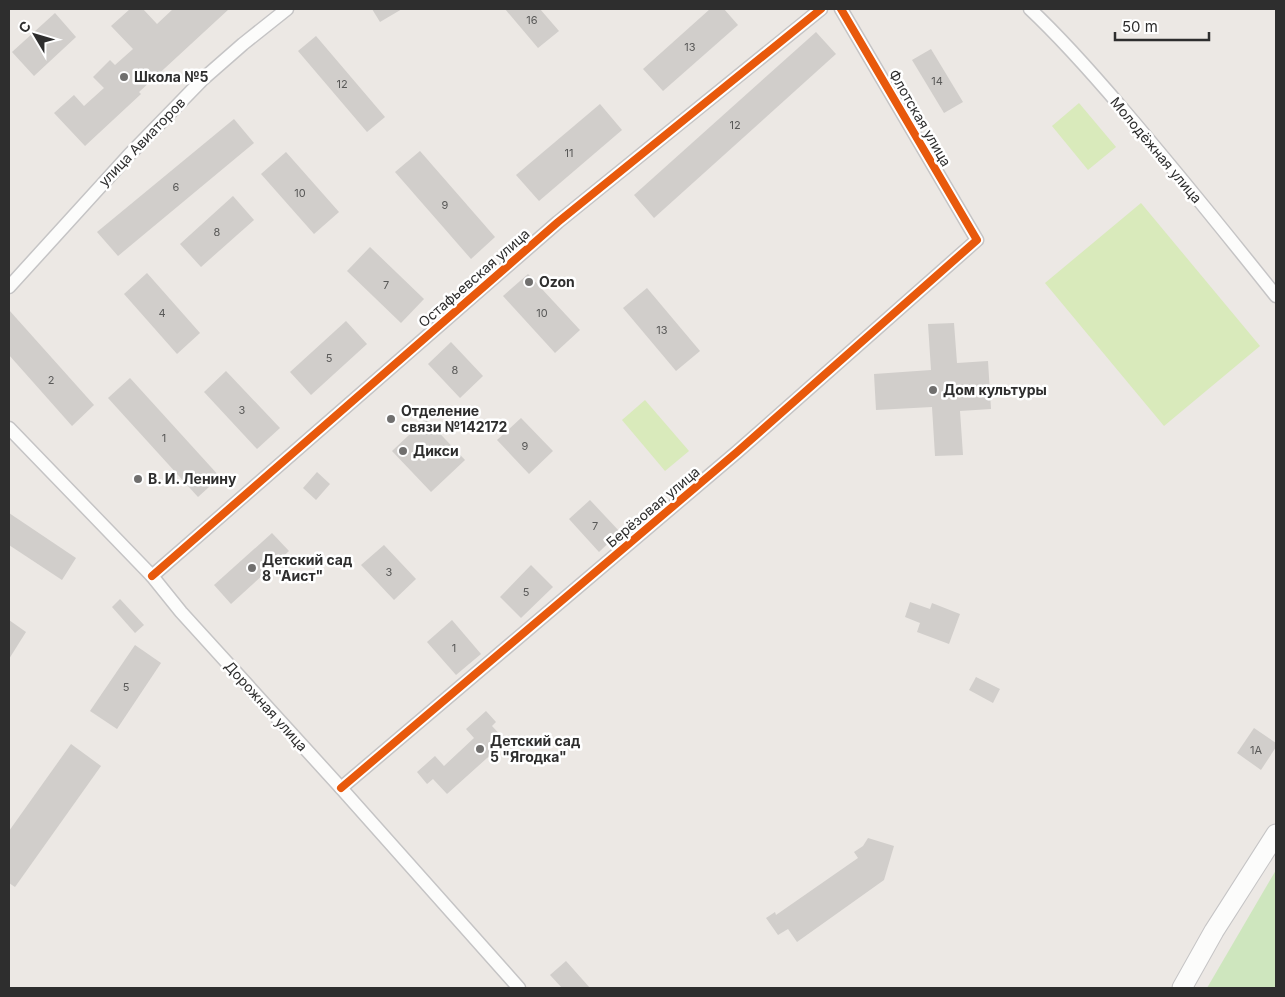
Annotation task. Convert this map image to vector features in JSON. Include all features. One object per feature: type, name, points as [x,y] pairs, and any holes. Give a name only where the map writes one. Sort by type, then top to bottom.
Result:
[{"type":"street","name":"улица Авиаторов","points":[[9,287],[129,155],[203,79],[287,9]]},
{"type":"street","name":"Остафьевская улица","points":[[152,576],[558,222],[821,9]]},
{"type":"street","name":"Флотская улица","points":[[841,9],[977,240]]},
{"type":"street","name":"Молодёжная улица","points":[[1030,9],[1086,67],[1154,146],[1276,296]]},
{"type":"street","name":"Берёзовая улица","points":[[341,788],[737,452],[977,240]]},
{"type":"street","name":"Дорожная улица","points":[[9,428],[152,576],[181,612],[519,988]]},
{"type":"street","points":[[1182,988],[1214,931],[1276,834]]},
{"type":"green space","points":[[1079,103],[1116,147],[1088,170],[1052,126]]},
{"type":"green space","points":[[1141,203],[1260,346],[1164,426],[1045,283]]},
{"type":"green space","points":[[645,400],[689,451],[665,471],[622,420]]},
{"type":"green space","points":[[1276,870],[1276,988],[1207,988]]},
{"type":"building","name":"Школа №5","points":[[130,9],[143,9],[157,24],[173,9],[229,9],[139,92],[141,94],[85,146],[54,113],[74,95],[84,106],[104,88],[93,77],[110,60],[115,65],[133,49],[111,26]]},
{"type":"building","points":[[372,9],[402,9],[380,22]]},
{"type":"building","points":[[505,9],[540,9],[559,31],[538,48]]},
{"type":"building","points":[[710,9],[724,9],[738,25],[663,91],[643,69]]},
{"type":"building","points":[[55,13],[76,37],[34,76],[12,52]]},
{"type":"building","points":[[816,32],[836,54],[654,218],[634,195]]},
{"type":"building","points":[[316,36],[385,117],[367,132],[298,51]]},
{"type":"building","points":[[931,49],[963,102],[944,113],[912,60]]},
{"type":"building","points":[[600,104],[622,130],[539,201],[516,175]]},
{"type":"building","points":[[234,119],[254,143],[118,256],[97,232]]},
{"type":"building","points":[[420,151],[495,237],[471,259],[395,172]]},
{"type":"building","points":[[286,152],[339,212],[314,234],[261,174]]},
{"type":"building","points":[[233,196],[254,220],[201,267],[180,244]]},
{"type":"building","points":[[370,247],[424,299],[401,323],[347,271]]},
{"type":"building","points":[[147,273],[200,333],[177,354],[124,294]]},
{"type":"building","points":[[528,274],[580,330],[555,353],[503,296]]},
{"type":"building","points":[[647,288],[700,351],[676,371],[623,308]]},
{"type":"building","points":[[9,310],[94,405],[72,426],[9,355]]},
{"type":"building","points":[[346,321],[367,344],[311,395],[290,372]]},
{"type":"building","name":"Дом культуры","points":[[954,323],[957,363],[988,361],[991,409],[960,411],[963,455],[935,456],[932,407],[876,410],[874,374],[931,370],[928,324]]},
{"type":"building","points":[[451,342],[483,376],[460,398],[428,364]]},
{"type":"building","points":[[226,371],[280,428],[257,449],[204,392]]},
{"type":"building","points":[[130,378],[220,477],[198,497],[108,398]]},
{"type":"building","points":[[521,418],[553,451],[529,474],[497,440]]},
{"type":"building","points":[[426,419],[465,460],[431,492],[392,451]]},
{"type":"building","points":[[317,472],[330,484],[316,500],[303,488]]},
{"type":"building","points":[[590,500],[620,532],[599,552],[569,519]]},
{"type":"building","points":[[9,513],[76,558],[62,580],[9,545]]},
{"type":"building","name":"Детский сад 8 \"Аист\"","points":[[272,533],[289,551],[231,604],[214,585]]},
{"type":"building","points":[[384,545],[416,579],[394,600],[361,565]]},
{"type":"building","points":[[531,565],[553,587],[521,618],[500,597]]},
{"type":"building","points":[[120,599],[144,625],[135,633],[112,607]]},
{"type":"building","points":[[910,602],[930,609],[932,603],[960,614],[949,644],[917,632],[920,623],[905,617]]},
{"type":"building","points":[[9,620],[26,632],[9,659]]},
{"type":"building","points":[[452,620],[481,654],[456,675],[427,642]]},
{"type":"building","points":[[135,645],[161,663],[117,729],[90,711]]},
{"type":"building","points":[[976,677],[1000,689],[993,703],[969,690]]},
{"type":"building","name":"Детский сад 5 \"Ягодка\"","points":[[486,711],[496,722],[492,726],[506,741],[447,794],[433,779],[427,784],[417,772],[435,756],[444,766],[474,738],[466,729]]},
{"type":"building","points":[[1254,728],[1276,743],[1276,747],[1261,770],[1237,753]]},
{"type":"building","points":[[71,744],[101,766],[15,887],[9,883],[9,831]]},
{"type":"building","points":[[868,838],[894,846],[884,880],[797,942],[788,929],[778,935],[766,918],[775,912],[776,915],[858,858],[854,852],[863,846]]},
{"type":"building","points":[[566,961],[590,988],[562,988],[550,975]]},
{"type":"cycle path","points":[[152,576],[558,222],[821,9]]},
{"type":"cycle path","points":[[341,788],[737,452],[977,240],[841,9]]},
{"type":"place","name":"Школа №5","points":[[124,77]]},
{"type":"place","name":"Ozon","points":[[529,282]]},
{"type":"place","name":"Дом культуры","points":[[933,390]]},
{"type":"place","name":"Отделение связи №142172","points":[[391,419]]},
{"type":"place","name":"Дикси","points":[[403,451]]},
{"type":"place","name":"В. И. Ленину","points":[[138,479]]},
{"type":"place","name":"Детский сад 8 \"Аист\"","points":[[252,568]]},
{"type":"place","name":"Детский сад 5 \"Ягодка\"","points":[[480,749]]}]
